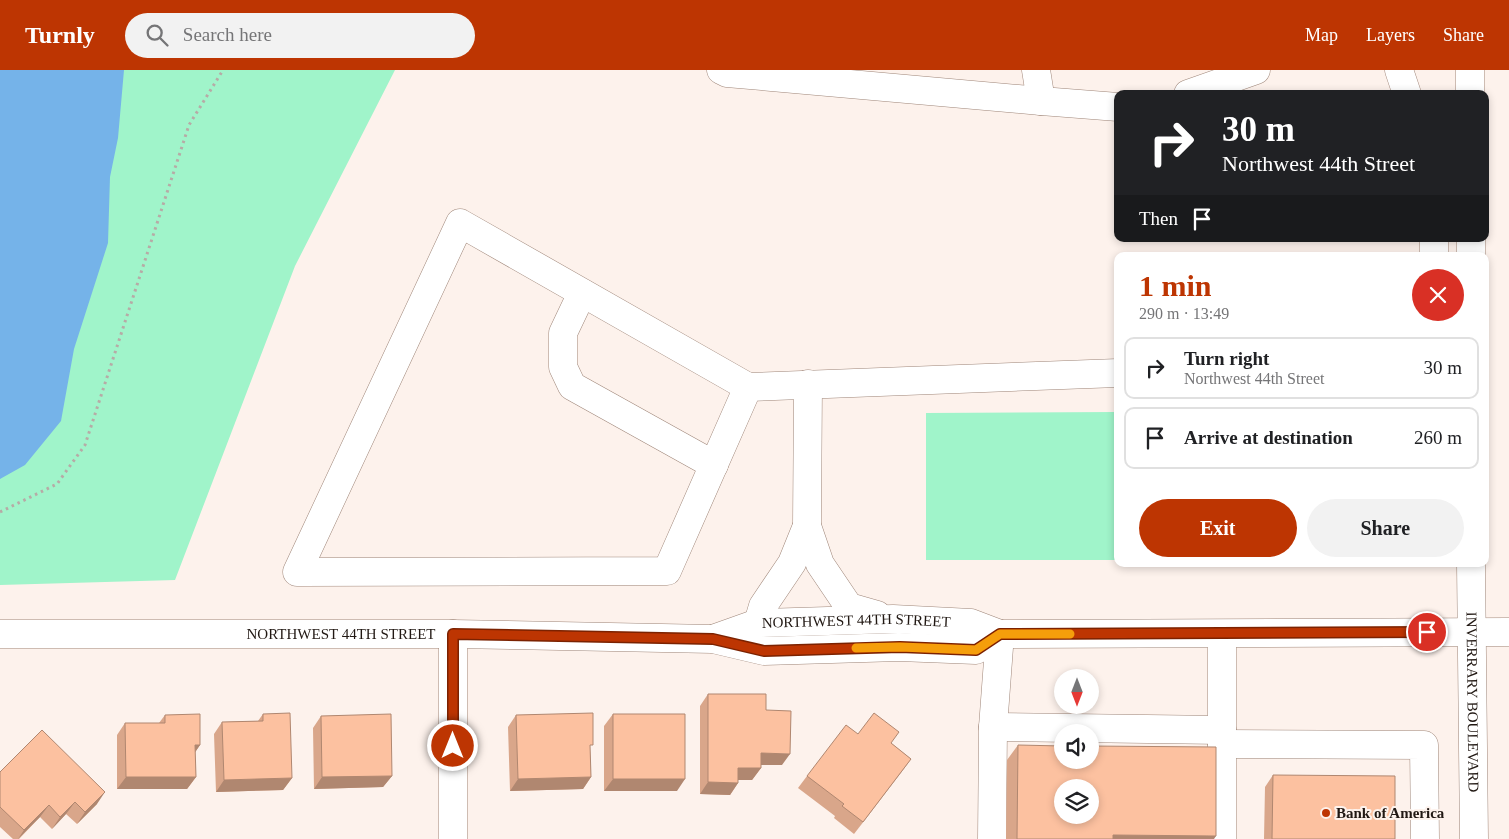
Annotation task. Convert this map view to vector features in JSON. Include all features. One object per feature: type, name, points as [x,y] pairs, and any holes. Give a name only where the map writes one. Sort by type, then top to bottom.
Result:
[{"type":"street","points":[[721,70],[727,73],[848,77],[1041,101],[1114,107]]},
{"type":"street","points":[[1036,70],[1041,101]]},
{"type":"street","points":[[1199,90],[1256,70]]},
{"type":"street","points":[[1399,70],[1406,90]]},
{"type":"street","points":[[1470,70],[1470,90]]},
{"type":"street","points":[[748,387],[668,572],[297,572],[460,223],[748,387],[1114,373]]},
{"type":"street","points":[[582,293],[562,333],[563,366],[572,386],[714,465]]},
{"type":"street","points":[[808,384],[807,526],[820,564],[849,607],[893,619]]},
{"type":"street","points":[[758,623],[763,606],[792,563],[807,526]]},
{"type":"street","name":"INVERRARY BOULEVARD","points":[[1471,567],[1474,839]]},
{"type":"street","name":"NORTHWEST 44TH STREET","points":[[713,639],[758,623],[893,619],[971,623],[1000,634],[1509,632]]},
{"type":"street","name":"NORTHWEST 44TH STREET","points":[[0,634],[453,634],[713,639],[764,651],[900,647],[976,650],[1000,634]]},
{"type":"street","points":[[453,634],[453,839]]},
{"type":"street","points":[[992,839],[992,727],[1000,634]]},
{"type":"street","points":[[1222,634],[1222,839]]},
{"type":"street","points":[[992,727],[1424,746],[1424,839]]},
{"type":"path","points":[[0,512],[57,484],[85,445],[189,126],[223,70]]},
{"type":"green space","points":[[0,70],[395,70],[295,266],[175,580],[0,585]]},
{"type":"green space","points":[[1114,412],[1114,560],[926,560],[926,413]]},
{"type":"water","points":[[0,70],[124,70],[118,138],[110,177],[108,243],[74,349],[61,421],[25,465],[0,479]]},
{"type":"building","points":[[708,694],[766,694],[766,710],[791,711],[790,754],[761,753],[761,768],[738,768],[738,783],[708,782]]},
{"type":"building","points":[[290,713],[292,778],[224,780],[222,722],[263,721],[263,714]]},
{"type":"building","points":[[593,713],[593,745],[590,745],[591,777],[518,779],[516,715]]},
{"type":"building","points":[[874,713],[899,732],[891,743],[911,759],[863,822],[842,806],[844,804],[807,776],[846,725],[858,734]]},
{"type":"building","points":[[200,714],[200,745],[195,745],[196,777],[126,777],[125,723],[165,723],[165,715]]},
{"type":"building","points":[[391,714],[392,776],[322,777],[321,716]]},
{"type":"building","points":[[613,714],[685,714],[685,779],[613,779]]},
{"type":"building","points":[[42,730],[105,792],[85,812],[75,802],[60,817],[49,805],[24,830],[0,807],[0,772]]},
{"type":"building","points":[[1018,745],[1054,746],[1054,769],[1099,769],[1099,746],[1216,747],[1216,836],[1113,835],[1113,839],[1017,839]]},
{"type":"building","name":"Bank of America","points":[[1273,775],[1395,776],[1395,839],[1272,839]]},
{"type":"slow traffic","points":[[856,648],[900,647],[976,650],[1000,634],[1070,634]]},
{"type":"place","name":"Bank of America","points":[[1326,813]]},
{"type":"route","points":[[453,746],[453,634],[713,639],[764,651],[900,647],[976,650],[1000,634],[1427,632]]}]
